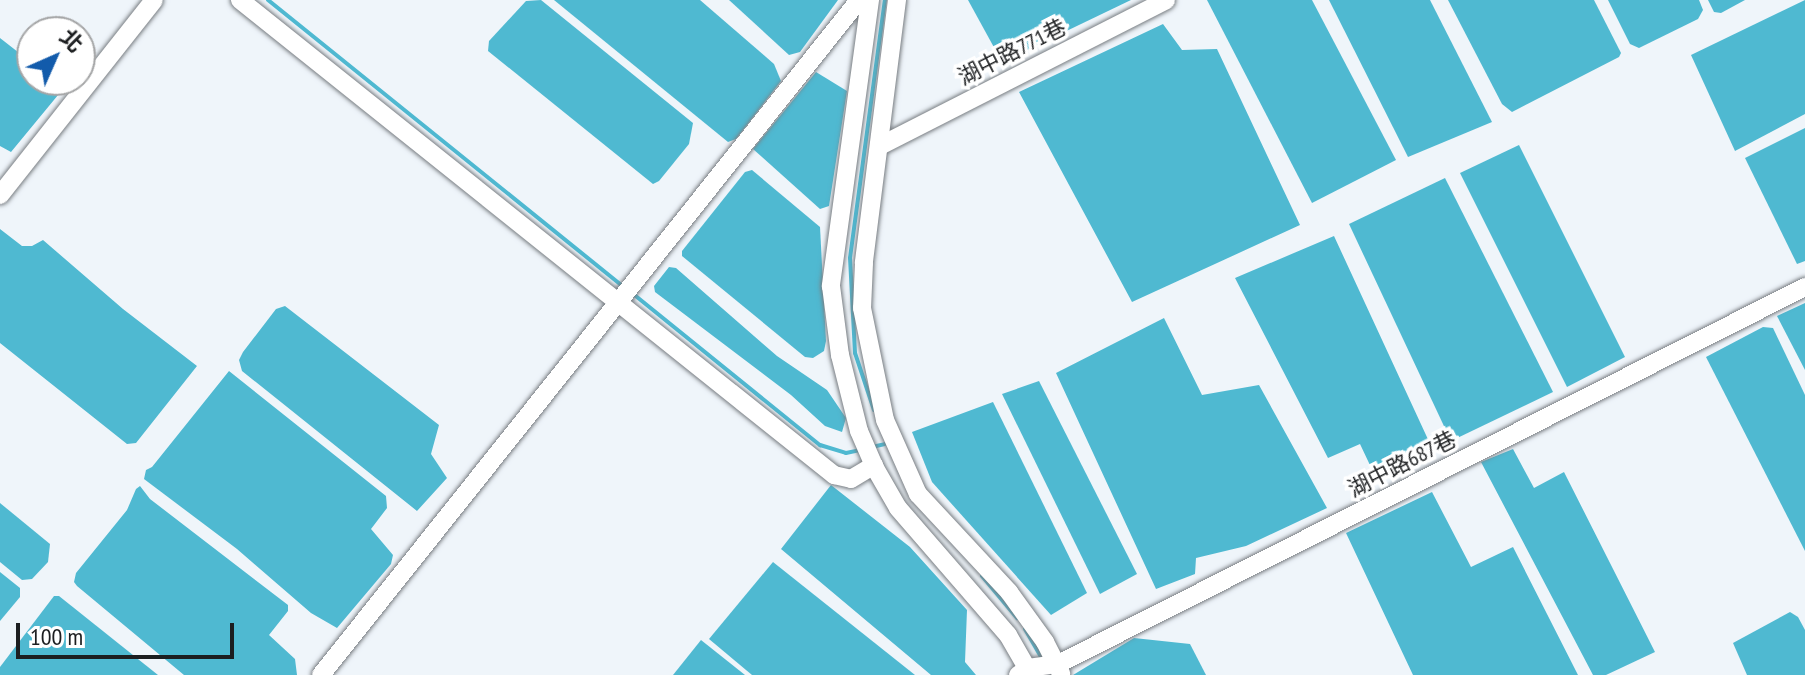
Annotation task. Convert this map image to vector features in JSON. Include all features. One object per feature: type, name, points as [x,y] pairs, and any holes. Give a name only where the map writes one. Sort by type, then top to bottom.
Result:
[{"type":"street","points":[[0,195],[154,0]]},
{"type":"street","points":[[240,0],[834,475],[851,479],[874,465]]},
{"type":"street","points":[[321,675],[859,0]]},
{"type":"street","points":[[870,0],[831,286],[840,355],[859,431],[898,508],[1008,635],[1026,673]]},
{"type":"street","points":[[897,0],[864,263],[862,308],[885,420],[918,494],[1009,592],[1060,670]]},
{"type":"street","name":"湖中路771巷","points":[[880,146],[1166,0]]},
{"type":"street","name":"湖中路687巷","points":[[1026,673],[1060,670],[1805,287]]},
{"type":"water","points":[[541,0],[693,123],[689,144],[659,181],[653,184],[488,51],[489,41],[526,1]]},
{"type":"water","points":[[554,0],[700,0],[774,64],[781,81],[736,139],[728,142]]},
{"type":"water","points":[[729,0],[838,0],[800,52],[789,55]]},
{"type":"water","points":[[968,0],[1131,0],[1002,62]]},
{"type":"water","points":[[1207,0],[1312,0],[1396,160],[1312,203]]},
{"type":"water","points":[[1329,0],[1430,0],[1492,122],[1408,157]]},
{"type":"water","points":[[1448,0],[1594,0],[1621,53],[1619,57],[1512,112],[1502,104]]},
{"type":"water","points":[[1608,0],[1699,0],[1703,10],[1698,19],[1639,48],[1630,44]]},
{"type":"water","points":[[1708,0],[1745,0],[1721,13],[1714,12]]},
{"type":"water","points":[[1805,0],[1805,114],[1735,151],[1691,55]]},
{"type":"water","points":[[1163,24],[1182,50],[1217,49],[1300,225],[1132,302],[1019,92]]},
{"type":"water","points":[[0,38],[16,50],[16,96],[57,96],[11,152],[0,146]]},
{"type":"water","points":[[816,72],[847,91],[829,206],[820,209],[753,149]]},
{"type":"water","points":[[1805,128],[1805,261],[1797,264],[1745,158]]},
{"type":"water","points":[[1519,145],[1625,357],[1567,387],[1460,173]]},
{"type":"water","points":[[752,170],[820,227],[826,341],[824,351],[813,358],[805,357],[682,256],[682,251],[745,172]]},
{"type":"water","points":[[1445,178],[1553,392],[1451,441],[1349,224]]},
{"type":"water","points":[[0,229],[22,246],[32,246],[43,240],[123,309],[197,366],[136,443],[127,444],[0,343]]},
{"type":"water","points":[[1334,236],[1432,448],[1377,480],[1360,444],[1328,458],[1235,278]]},
{"type":"water","points":[[669,267],[676,268],[777,356],[827,390],[846,418],[842,432],[825,426],[791,395],[655,292],[654,286]]},
{"type":"water","points":[[1805,303],[1805,370],[1777,316]]},
{"type":"water","points":[[285,306],[439,425],[431,454],[447,478],[417,511],[242,371],[239,360],[243,352],[276,309]]},
{"type":"water","points":[[1164,318],[1202,395],[1259,385],[1327,508],[1246,546],[1196,558],[1195,574],[1156,589],[1056,373]]},
{"type":"water","points":[[1763,327],[1773,328],[1805,395],[1805,551],[1706,357]]},
{"type":"water","points":[[229,371],[386,496],[387,508],[371,529],[393,555],[391,564],[337,628],[311,613],[237,549],[144,479],[146,470],[152,467]]},
{"type":"water","points":[[1039,381],[1137,574],[1100,594],[1002,394]]},
{"type":"water","points":[[993,402],[1087,593],[1051,615],[932,482],[912,432]]},
{"type":"water","points":[[1513,449],[1534,488],[1564,472],[1655,652],[1606,675],[1593,675],[1481,462]]},
{"type":"water","points":[[831,485],[910,547],[967,610],[965,662],[976,675],[931,675],[781,549]]},
{"type":"water","points":[[140,486],[150,499],[288,605],[288,611],[269,635],[295,659],[297,675],[184,675],[77,586],[74,582],[76,573],[127,510]]},
{"type":"water","points":[[1432,492],[1471,567],[1513,547],[1578,675],[1413,675],[1346,533]]},
{"type":"water","points":[[0,503],[50,544],[48,562],[32,579],[22,580],[0,562]]},
{"type":"water","points":[[773,562],[915,675],[752,675],[709,639]]},
{"type":"water","points":[[0,572],[20,588],[20,597],[0,621]]},
{"type":"water","points":[[54,596],[59,596],[158,675],[0,675],[0,667]]},
{"type":"water","points":[[1790,612],[1798,617],[1805,630],[1805,675],[1747,675],[1733,643]]},
{"type":"water","points":[[1134,638],[1190,644],[1206,675],[1073,675]]},
{"type":"water","points":[[701,640],[745,675],[673,675]]},
{"type":"waterway","points":[[268,0],[625,288]]},
{"type":"waterway","points":[[874,410],[855,353],[850,258],[885,0]]},
{"type":"waterway","points":[[632,293],[820,445],[846,453],[860,450]]},
{"type":"waterway","points":[[872,447],[885,444]]},
{"type":"waterway","points":[[982,576],[1017,618]]},
{"type":"waterway","points":[[1025,629],[1042,659]]}]
